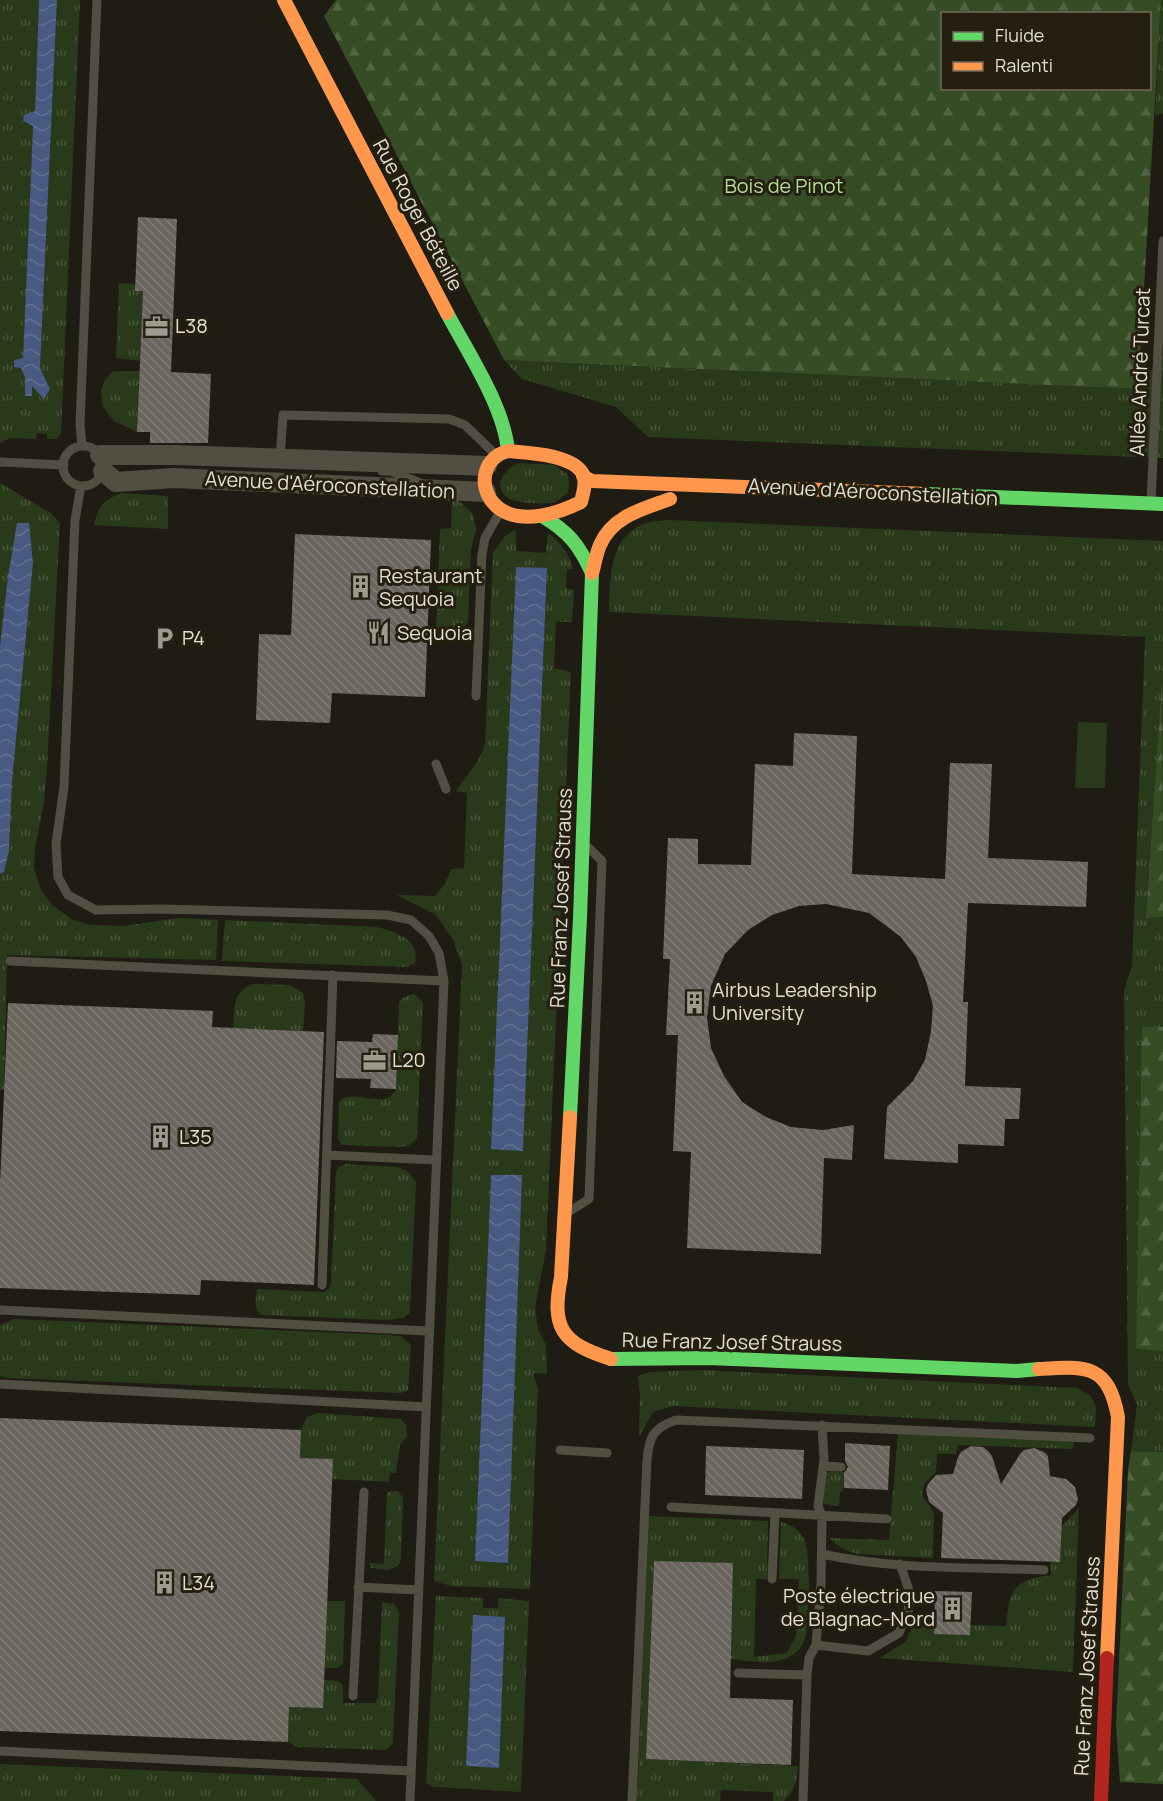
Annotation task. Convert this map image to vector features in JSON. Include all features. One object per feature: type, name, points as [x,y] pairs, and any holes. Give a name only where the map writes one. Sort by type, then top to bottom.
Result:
[{"type":"street","name":"Rue Roger Béteille","points":[[284,0],[490,395],[507,437],[497,457]]},
{"type":"street","name":"Avenue d'Aéroconstellation","points":[[101,463],[175,455],[280,459],[497,457]]},
{"type":"street","points":[[583,516],[582,499],[584,476],[577,467],[561,457],[497,457],[484,477],[486,492],[501,510],[525,515],[542,516],[557,513],[582,499],[599,495]]},
{"type":"street","name":"Avenue d'Aéroconstellation","points":[[101,463],[116,482],[174,478],[486,492]]},
{"type":"street","name":"Avenue d'Aéroconstellation","points":[[584,476],[592,481],[1157,504]]},
{"type":"street","points":[[634,497],[686,500]]},
{"type":"street","points":[[592,573],[599,548],[607,532],[617,520],[632,512],[670,499]]},
{"type":"street","name":"Rue Franz Josef Strauss","points":[[542,516],[562,528],[579,545],[592,573],[583,843],[565,1214],[561,1277],[556,1302],[557,1318],[563,1332],[579,1346],[612,1359],[708,1358],[1017,1371],[1069,1367],[1091,1371],[1106,1382],[1114,1396],[1118,1417],[1101,1801]]},
{"type":"street","points":[[588,532],[597,559]]},
{"type":"lane","points":[[82,446],[80,424],[97,0]]},
{"type":"lane","name":"Allée André Turcat","points":[[1157,504],[1163,240]]},
{"type":"lane","points":[[435,490],[391,471],[293,466],[280,459],[283,415],[449,419],[465,425],[497,457]]},
{"type":"lane","points":[[82,446],[94,450],[101,463],[99,478],[92,483],[81,486],[69,480],[65,473],[64,465],[68,453],[82,446]]},
{"type":"lane","points":[[0,462],[64,465]]},
{"type":"lane","points":[[81,486],[75,520],[64,787],[56,844],[58,877],[69,895],[96,910],[162,909],[387,915],[411,920],[429,936],[439,953],[444,981],[410,1801]]},
{"type":"lane","points":[[476,696],[482,554],[485,538],[501,510]]},
{"type":"lane","points":[[436,764],[446,789]]},
{"type":"lane","points":[[565,1214],[589,1199],[602,861],[583,843]]},
{"type":"lane","points":[[10,961],[444,981]]},
{"type":"lane","points":[[322,1285],[333,975]]},
{"type":"lane","points":[[327,1155],[435,1160]]},
{"type":"lane","points":[[0,1310],[428,1331]]},
{"type":"lane","points":[[0,1384],[426,1407]]},
{"type":"lane","points":[[632,1801],[649,1443],[663,1425],[676,1420],[1090,1438]]},
{"type":"lane","points":[[803,1801],[807,1675],[809,1658],[816,1646],[822,1554],[822,1516],[818,1506],[823,1466],[822,1425]]},
{"type":"lane","points":[[560,1450],[607,1453]]},
{"type":"lane","points":[[823,1466],[841,1467]]},
{"type":"lane","points":[[353,1696],[364,1492]]},
{"type":"lane","points":[[671,1508],[887,1519]]},
{"type":"lane","points":[[772,1579],[775,1513]]},
{"type":"lane","points":[[822,1554],[850,1560],[900,1564],[1044,1570]]},
{"type":"lane","points":[[816,1646],[868,1651],[899,1633],[908,1612],[910,1593],[900,1564]]},
{"type":"lane","points":[[358,1587],[418,1590]]},
{"type":"lane","points":[[738,1673],[807,1675]]},
{"type":"lane","points":[[0,1752],[411,1771]]},
{"type":"green space","points":[[0,0],[39,0],[35,111],[23,121],[33,126],[23,359],[14,360],[14,367],[21,368],[25,378],[25,396],[32,385],[50,389],[40,368],[57,0],[80,0],[61,434],[57,439],[47,439],[47,434],[37,433],[36,439],[10,438],[0,443]]},
{"type":"green space","name":"Bois de Pinot","points":[[336,0],[1161,0],[1138,389],[504,360],[324,16]]},
{"type":"green space","points":[[1161,0],[1163,0],[1163,113],[1155,116]]},
{"type":"green space","points":[[119,283],[135,284],[135,291],[143,291],[140,361],[116,358]]},
{"type":"green space","points":[[1163,355],[1163,458],[648,437],[616,407],[522,379],[504,360],[1137,389]]},
{"type":"green space","points":[[113,371],[139,371],[137,432],[114,421],[103,407],[101,392],[104,381]]},
{"type":"green space","points":[[519,463],[555,465],[568,475],[567,494],[551,503],[509,499],[500,484],[504,474]]},
{"type":"green space","points":[[0,483],[51,513],[60,523],[47,769],[44,803],[35,848],[34,868],[41,890],[52,905],[71,919],[90,925],[123,926],[179,918],[218,920],[216,960],[7,955],[4,1090],[0,1090],[0,874],[4,872],[9,851],[12,782],[33,563],[28,523],[18,523],[8,576],[0,646]]},
{"type":"green space","points":[[122,493],[168,496],[168,529],[94,525],[103,504]]},
{"type":"green space","points":[[452,497],[473,514],[476,529],[471,549],[468,622],[458,634],[446,637],[436,635],[440,529],[451,528]]},
{"type":"green space","points":[[667,520],[1163,541],[1163,1452],[1131,1451],[1137,1405],[1128,1384],[1124,991],[1132,965],[1145,637],[609,612],[613,562],[623,540],[643,524]]},
{"type":"green space","points":[[516,530],[516,551],[546,553],[548,533],[553,537],[564,548],[569,558],[573,569],[567,569],[566,588],[574,590],[572,622],[556,622],[554,668],[571,672],[546,1250],[535,1307],[538,1329],[546,1345],[547,1374],[533,1373],[538,1388],[530,1589],[451,1586],[434,1581],[462,964],[453,940],[436,915],[397,895],[435,896],[445,884],[451,869],[464,868],[467,793],[456,791],[479,759],[485,745],[493,552],[506,535]],"holes":[[[516,568],[547,569],[523,1151]],[[491,1175],[522,1175],[475,1561]]]},
{"type":"green space","points":[[1162,681],[1163,917],[1146,918]]},
{"type":"green space","points":[[1078,722],[1107,723],[1105,788],[1075,788]]},
{"type":"green space","points":[[225,920],[377,927],[399,934],[410,942],[416,955],[415,963],[407,967],[222,961]]},
{"type":"green space","points":[[252,984],[289,985],[303,993],[305,1004],[303,1031],[233,1028],[238,997]]},
{"type":"green space","points":[[414,994],[423,1002],[417,1138],[410,1145],[400,1147],[342,1145],[338,1139],[339,1101],[353,1096],[385,1099],[391,1096],[396,1089],[399,1003],[402,998]]},
{"type":"green space","points":[[1142,1027],[1163,1027],[1163,1351],[1136,1349]]},
{"type":"green space","points":[[346,1164],[398,1167],[407,1171],[416,1182],[410,1313],[403,1318],[388,1320],[261,1315],[256,1306],[257,1289],[323,1292],[329,1289],[336,1172],[339,1167]]},
{"type":"green space","points":[[14,1319],[402,1337],[411,1345],[408,1390],[401,1393],[6,1378],[0,1376],[0,1325]]},
{"type":"green space","points":[[701,1370],[1077,1388],[1091,1396],[1096,1407],[1095,1427],[674,1406],[653,1412],[639,1437],[638,1376],[649,1372]]},
{"type":"green space","points":[[317,1413],[400,1419],[406,1424],[407,1436],[400,1445],[396,1473],[390,1473],[389,1482],[332,1479],[332,1459],[300,1458],[301,1430],[307,1417]]},
{"type":"green space","points":[[898,1433],[1074,1440],[1073,1449],[958,1445],[956,1454],[937,1454],[936,1472],[924,1484],[922,1495],[934,1513],[933,1558],[858,1554],[846,1550],[830,1538],[889,1540]]},
{"type":"green space","points":[[1131,1451],[1163,1452],[1163,1784],[1120,1782],[1116,1725],[1128,1470]]},
{"type":"green space","points":[[844,1472],[839,1506],[823,1502],[826,1473]]},
{"type":"green space","points":[[398,1491],[403,1498],[401,1560],[398,1566],[388,1570],[371,1568],[369,1563],[384,1564],[387,1492]]},
{"type":"green space","points":[[1079,1508],[1073,1672],[880,1658],[906,1641],[914,1624],[934,1624],[934,1633],[970,1625],[1006,1626],[1009,1604],[1015,1589],[1028,1580],[1051,1575],[1051,1562],[1060,1562],[1061,1527]]},
{"type":"green space","points":[[649,1516],[768,1521],[767,1579],[756,1579],[754,1657],[787,1653],[796,1636],[799,1579],[779,1579],[781,1522],[796,1529],[803,1537],[809,1571],[805,1639],[796,1653],[779,1661],[731,1659],[733,1564],[654,1561],[646,1759],[798,1766],[795,1785],[784,1801],[773,1801],[773,1792],[721,1790],[720,1801],[637,1801]]},
{"type":"green space","points":[[436,1596],[483,1598],[483,1608],[498,1608],[498,1598],[529,1601],[521,1792],[434,1787],[426,1783]],"holes":[[[504,1617],[499,1768],[467,1766]]]},
{"type":"green space","points":[[327,1601],[345,1601],[343,1664],[338,1668],[324,1668]]},
{"type":"green space","points":[[382,1602],[394,1604],[399,1611],[393,1743],[386,1750],[298,1747],[288,1742],[289,1707],[322,1708],[324,1680],[338,1681],[343,1685],[343,1703],[375,1703],[378,1698]]},
{"type":"green space","points":[[0,1764],[357,1779],[376,1801],[0,1801]]},
{"type":"water","points":[[39,0],[57,0],[40,368],[50,389],[44,399],[32,386],[32,396],[25,396],[25,378],[21,368],[14,367],[14,360],[23,358],[33,126],[23,121],[24,115],[35,111]]},
{"type":"water","points":[[17,523],[29,523],[33,563],[12,782],[9,851],[4,872],[0,874],[0,646]]},
{"type":"water","points":[[516,567],[547,568],[523,1151],[491,1149]]},
{"type":"water","points":[[491,1175],[522,1175],[508,1563],[475,1561]]},
{"type":"water","points":[[473,1615],[505,1617],[499,1768],[466,1766]]},
{"type":"building","name":"L38","points":[[138,217],[177,219],[171,372],[211,374],[208,443],[150,443],[150,432],[137,432],[143,291],[135,291]]},
{"type":"building","name":"Restaurant Sequoia","points":[[295,534],[431,540],[425,697],[332,693],[330,723],[256,720],[259,634],[291,635]]},
{"type":"building","points":[[794,733],[857,736],[852,874],[945,879],[950,763],[992,764],[988,858],[1088,862],[1086,907],[968,903],[963,1002],[968,1002],[965,1086],[1021,1088],[1019,1119],[1005,1119],[1004,1146],[958,1144],[958,1163],[884,1159],[887,1107],[913,1081],[925,1060],[933,1006],[916,957],[901,937],[869,913],[826,904],[799,906],[772,915],[748,930],[725,954],[711,986],[707,1017],[711,1048],[724,1076],[742,1102],[766,1117],[791,1127],[823,1130],[854,1125],[852,1160],[824,1158],[821,1254],[687,1248],[691,1152],[673,1151],[678,1035],[666,1035],[670,959],[663,959],[668,838],[698,839],[698,864],[751,865],[755,764],[793,766]]},
{"type":"building","name":"L35","points":[[8,1003],[213,1011],[212,1027],[324,1032],[314,1285],[201,1280],[200,1295],[0,1288],[0,1184]]},
{"type":"building","name":"L20","points":[[373,1034],[398,1035],[396,1089],[370,1088],[371,1079],[336,1078],[337,1041],[372,1042]]},
{"type":"building","name":"L34","points":[[0,1418],[301,1430],[300,1458],[333,1459],[323,1708],[289,1707],[288,1742],[0,1731]]},
{"type":"building","points":[[845,1443],[890,1446],[888,1490],[844,1488],[844,1473],[848,1467],[845,1461]]},
{"type":"building","points":[[706,1446],[804,1450],[802,1499],[705,1495]]},
{"type":"building","points":[[971,1446],[983,1447],[992,1456],[1001,1484],[1020,1454],[1024,1450],[1034,1448],[1048,1456],[1050,1476],[1066,1479],[1075,1487],[1078,1499],[1076,1505],[1062,1518],[1060,1562],[941,1558],[943,1513],[929,1502],[926,1490],[936,1475],[953,1474],[961,1452]]},
{"type":"building","points":[[654,1561],[733,1563],[730,1698],[793,1700],[791,1765],[646,1759]]},
{"type":"building","name":"Poste électrique de Blagnac-Nord","points":[[935,1591],[972,1592],[970,1635],[934,1634]]},
{"type":"traffic: fast","points":[[447,313],[500,416],[508,451]]},
{"type":"traffic: fast","points":[[926,494],[1163,504]]},
{"type":"traffic: fast","points":[[542,516],[572,540],[592,573],[580,918],[570,1117]]},
{"type":"traffic: fast","points":[[611,1359],[708,1358],[1017,1371],[1039,1369]]},
{"type":"traffic: slow","points":[[284,0],[447,313]]},
{"type":"traffic: slow","points":[[508,451],[560,458],[577,467],[585,481],[581,502],[552,513],[530,517],[509,514],[500,509],[488,494],[485,477],[492,461],[508,451]]},
{"type":"traffic: slow","points":[[583,476],[592,481],[926,494]]},
{"type":"traffic: slow","points":[[592,573],[600,545],[612,527],[639,510],[670,499]]},
{"type":"traffic: slow","points":[[570,1117],[558,1295],[559,1321],[564,1331],[581,1347],[611,1359]]},
{"type":"traffic: slow","points":[[1039,1369],[1070,1368],[1093,1372],[1108,1387],[1114,1400],[1118,1417],[1107,1658]]},
{"type":"traffic: jam","points":[[1101,1801],[1107,1658]]},
{"type":"place","name":"L38","points":[[157,326]]},
{"type":"place","name":"Restaurant Sequoia","points":[[361,587]]},
{"type":"place","name":"Sequoia","points":[[379,633]]},
{"type":"place","name":"P4","points":[[164,638]]},
{"type":"place","name":"Airbus Leadership University","points":[[694,1002]]},
{"type":"place","name":"L20","points":[[374,1060]]},
{"type":"place","name":"L35","points":[[161,1137]]},
{"type":"place","name":"L34","points":[[164,1583]]},
{"type":"place","name":"Poste électrique de Blagnac-Nord","points":[[953,1608]]}]
